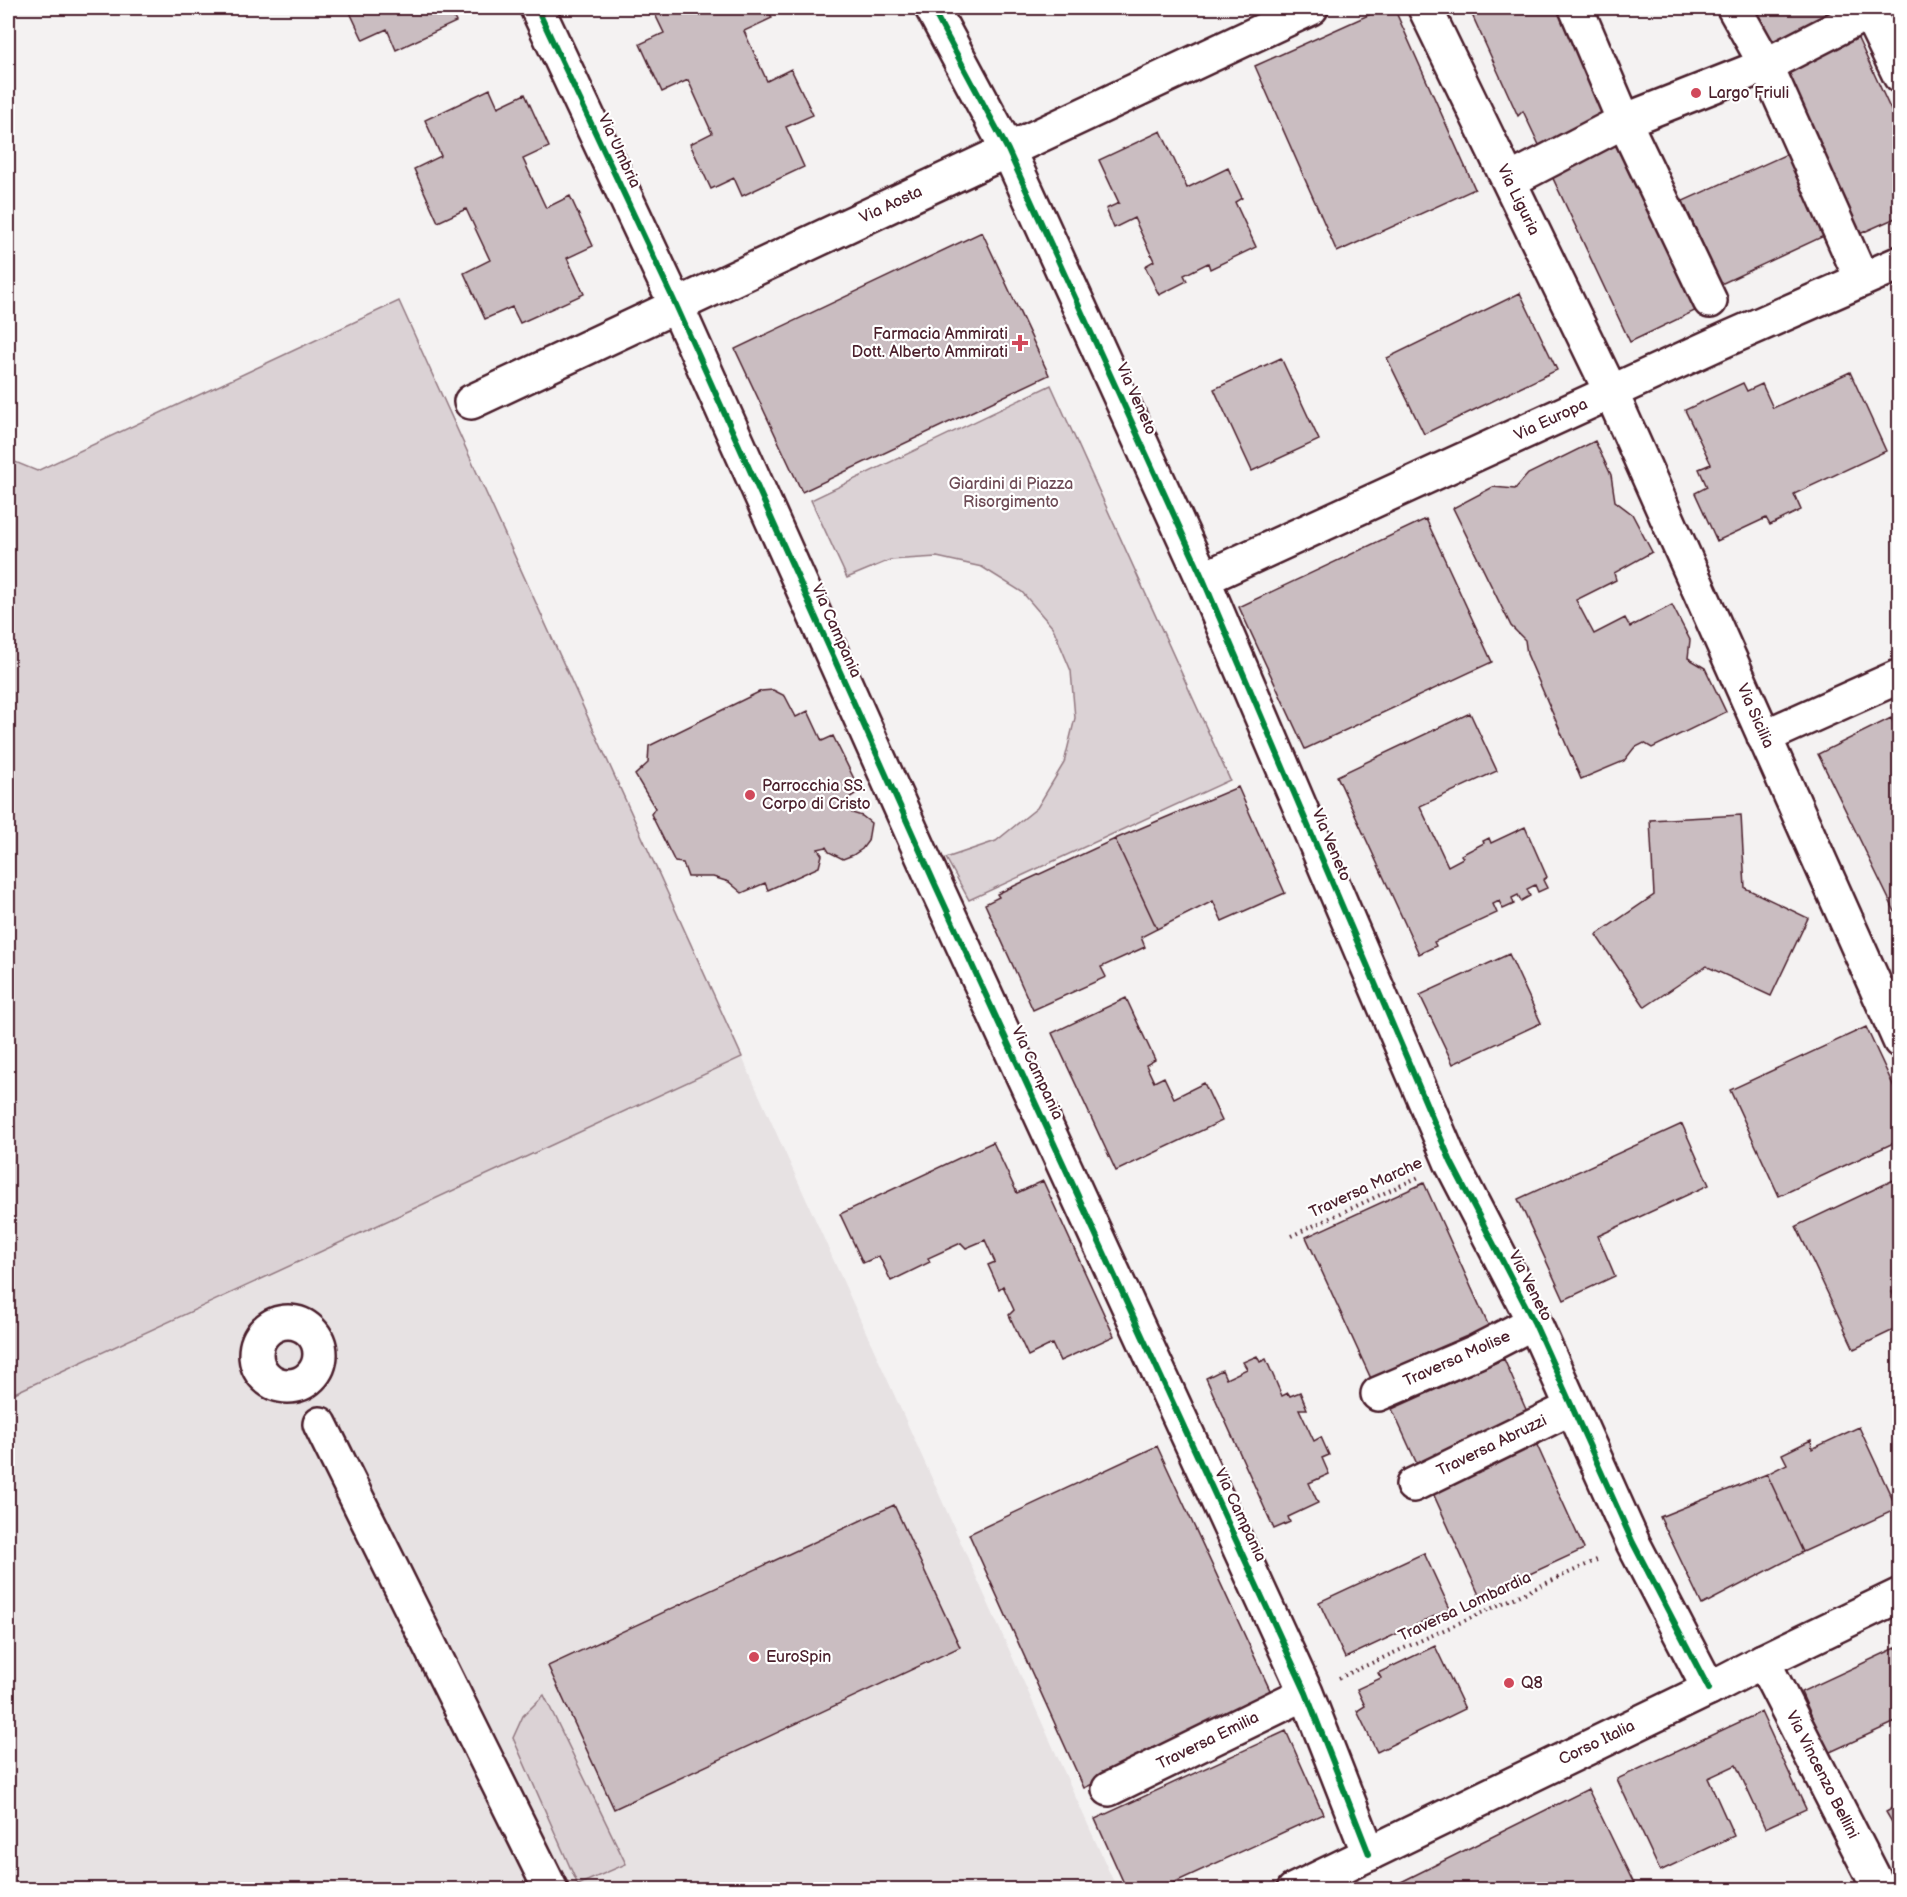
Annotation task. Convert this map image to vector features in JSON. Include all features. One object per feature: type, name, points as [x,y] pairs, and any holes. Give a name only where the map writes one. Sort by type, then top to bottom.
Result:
[{"type":"street","name":"Via Umbria","points":[[537,8],[676,305]]},
{"type":"street","name":"Via Veneto","points":[[932,8],[1008,150],[1203,579],[1451,1162],[1534,1322],[1633,1543],[1709,1689]]},
{"type":"street","name":"Via Aosta","points":[[471,402],[1311,8]]},
{"type":"street","name":"Via Liguria","points":[[1425,8],[1611,392]]},
{"type":"street","points":[[1734,8],[1766,65],[1862,280]]},
{"type":"street","points":[[1509,180],[1624,121],[1766,65],[1868,10],[1899,76]]},
{"type":"street","points":[[1580,15],[1624,121],[1710,301]]},
{"type":"street","name":"Via Europa","points":[[1203,579],[1727,339],[1899,263]]},
{"type":"street","name":"Via Campania","points":[[676,305],[923,858],[1306,1693],[1369,1854]]},
{"type":"street","name":"Via Sicilia","points":[[1611,392],[1764,737],[1891,998],[1899,1041]]},
{"type":"street","points":[[1764,737],[1899,676]]},
{"type":"street","name":"Traversa Molise","points":[[1378,1394],[1476,1352],[1534,1322]]},
{"type":"street","points":[[277,1385],[287,1387],[298,1385],[307,1380],[319,1363],[320,1352],[317,1342],[312,1333],[303,1326],[293,1323],[272,1326],[258,1342],[257,1363],[268,1380],[277,1385],[320,1424]]},
{"type":"street","points":[[314,1372],[320,1424],[551,1890]]},
{"type":"street","name":"Traversa Abruzzi","points":[[1413,1485],[1571,1408]]},
{"type":"street","name":"Corso Italia","points":[[1294,1890],[1709,1689],[1899,1594]]},
{"type":"street","name":"Via Vincenzo Bellini","points":[[1763,1661],[1880,1890]]},
{"type":"street","name":"Traversa Emilia","points":[[1109,1789],[1306,1693]]},
{"type":"shaded area","points":[[742,1057],[1117,1889],[8,1889],[8,1396]]},
{"type":"green space","points":[[399,301],[742,1057],[8,1396],[8,459],[37,471]]},
{"type":"green space","name":"Giardini di Piazza Risorgimento","points":[[1051,385],[1230,780],[969,900],[946,858],[996,841],[1037,808],[1064,763],[1075,718],[1071,671],[1053,628],[1022,592],[982,567],[937,557],[890,560],[847,578],[811,500]]},
{"type":"green space","points":[[544,1695],[626,1864],[578,1885],[513,1738],[523,1716]]},
{"type":"building","points":[[348,8],[449,8],[456,22],[396,50],[387,29],[363,40]]},
{"type":"building","points":[[652,8],[767,8],[772,18],[744,31],[767,81],[791,69],[813,115],[786,127],[804,167],[742,196],[734,178],[711,189],[690,144],[712,133],[688,80],[662,92],[640,44],[664,33]]},
{"type":"building","points":[[1384,8],[1394,8],[1475,189],[1337,252],[1255,66]]},
{"type":"building","points":[[1469,8],[1562,8],[1611,115],[1540,147],[1523,111],[1518,116]]},
{"type":"building","points":[[1742,8],[1841,8],[1762,49]]},
{"type":"building","points":[[1854,30],[1900,130],[1900,216],[1855,236],[1778,64]]},
{"type":"building","points":[[490,89],[498,107],[525,94],[549,147],[523,159],[546,208],[570,196],[593,246],[567,258],[584,294],[520,323],[512,307],[485,319],[464,273],[490,260],[466,209],[438,222],[414,169],[441,156],[425,120]]},
{"type":"building","points":[[1161,131],[1187,188],[1228,168],[1242,198],[1235,202],[1256,247],[1210,269],[1208,263],[1184,275],[1187,281],[1159,295],[1145,266],[1154,261],[1134,218],[1114,228],[1106,209],[1119,203],[1099,160]]},
{"type":"building","points":[[1624,137],[1703,307],[1630,342],[1550,172]]},
{"type":"building","points":[[1787,154],[1824,236],[1721,284],[1683,201]]},
{"type":"building","points":[[982,232],[1049,375],[802,492],[735,349]]},
{"type":"building","points":[[1520,293],[1557,370],[1424,434],[1387,358]]},
{"type":"building","points":[[1281,358],[1319,440],[1252,471],[1214,389]]},
{"type":"building","points":[[1850,372],[1886,451],[1794,494],[1801,510],[1770,525],[1766,518],[1717,541],[1695,493],[1707,487],[1699,469],[1711,464],[1685,410],[1743,383],[1747,391],[1762,384],[1773,408]]},
{"type":"building","points":[[1595,441],[1611,475],[1615,501],[1632,514],[1652,552],[1614,573],[1616,580],[1576,600],[1594,634],[1625,618],[1630,627],[1672,605],[1690,640],[1688,658],[1705,668],[1726,712],[1652,748],[1644,743],[1634,748],[1624,761],[1581,779],[1527,654],[1525,640],[1511,626],[1453,508],[1493,487],[1515,489],[1528,474]]},
{"type":"building","points":[[1426,519],[1492,662],[1305,749],[1239,607]]},
{"type":"building","name":"Parrocchia SS. Corpo di Cristo","points":[[773,690],[785,696],[796,717],[808,711],[822,741],[833,736],[860,791],[847,799],[852,813],[862,816],[871,823],[868,841],[862,849],[843,859],[829,852],[826,847],[818,849],[822,855],[819,867],[768,890],[765,883],[742,893],[729,882],[713,877],[688,877],[683,863],[675,862],[651,814],[655,808],[635,775],[648,763],[649,746],[761,691]]},
{"type":"building","points":[[1470,713],[1497,771],[1420,806],[1448,866],[1463,858],[1461,855],[1484,843],[1483,841],[1489,838],[1491,843],[1525,827],[1547,877],[1543,880],[1547,888],[1538,892],[1535,885],[1527,889],[1530,896],[1521,901],[1518,895],[1512,898],[1514,904],[1503,909],[1499,901],[1493,904],[1497,913],[1434,942],[1436,946],[1419,954],[1337,776]]},
{"type":"building","points":[[1891,718],[1900,736],[1900,922],[1818,754]]},
{"type":"building","points":[[1238,787],[1285,893],[1222,921],[1213,901],[1157,929],[1115,839]]},
{"type":"building","points":[[1741,815],[1745,888],[1808,918],[1771,996],[1706,966],[1645,1007],[1596,935],[1654,895],[1650,820]]},
{"type":"building","points":[[1115,839],[1157,929],[1141,937],[1145,947],[1101,967],[1106,977],[1033,1010],[985,904],[999,897],[997,894]]},
{"type":"building","points":[[1509,954],[1541,1023],[1453,1064],[1420,995]]},
{"type":"building","points":[[1126,998],[1155,1060],[1146,1065],[1154,1082],[1164,1077],[1174,1098],[1204,1083],[1222,1121],[1116,1171],[1052,1033]]},
{"type":"building","points":[[1866,1027],[1900,1100],[1900,1140],[1779,1196],[1730,1090]]},
{"type":"building","points":[[1682,1124],[1709,1185],[1598,1236],[1615,1276],[1564,1300],[1518,1199]]},
{"type":"building","points":[[993,1142],[1017,1193],[1043,1181],[1114,1336],[1060,1361],[1052,1344],[1028,1356],[1009,1315],[1014,1310],[1003,1286],[999,1289],[988,1265],[995,1262],[985,1240],[966,1248],[961,1243],[928,1258],[930,1262],[891,1281],[879,1256],[863,1263],[840,1214]]},
{"type":"building","points":[[1900,1177],[1900,1288],[1892,1292],[1900,1308],[1900,1327],[1854,1349],[1796,1226]]},
{"type":"building","points":[[1424,1183],[1490,1329],[1373,1383],[1306,1237]]},
{"type":"building","points":[[1257,1356],[1260,1362],[1266,1359],[1282,1396],[1300,1392],[1307,1409],[1299,1409],[1314,1441],[1321,1437],[1329,1455],[1322,1458],[1329,1474],[1309,1483],[1318,1503],[1288,1517],[1290,1522],[1274,1529],[1206,1378],[1222,1370],[1226,1379],[1247,1369],[1243,1362]]},
{"type":"building","points":[[1504,1359],[1528,1414],[1417,1464],[1392,1409]]},
{"type":"building","points":[[1859,1427],[1897,1509],[1803,1552],[1767,1474],[1787,1464],[1782,1454],[1811,1440],[1812,1449]]},
{"type":"building","points":[[1536,1443],[1584,1549],[1480,1597],[1432,1491]]},
{"type":"building","points":[[1157,1446],[1275,1701],[1084,1788],[969,1534]]},
{"type":"building","points":[[1767,1474],[1803,1552],[1702,1605],[1660,1517]]},
{"type":"building","name":"EuroSpin","points":[[894,1505],[960,1647],[614,1809],[548,1666]]},
{"type":"building","points":[[1424,1553],[1450,1609],[1345,1658],[1319,1602]]},
{"type":"building","points":[[1435,1646],[1465,1709],[1377,1752],[1357,1711],[1365,1706],[1357,1689],[1381,1678],[1378,1673]]},
{"type":"building","points":[[1900,1646],[1900,1720],[1828,1753],[1801,1692]]},
{"type":"building","points":[[1761,1712],[1806,1809],[1765,1828],[1736,1765],[1708,1778],[1734,1836],[1660,1871],[1617,1779]]},
{"type":"building","points":[[1286,1731],[1323,1814],[1158,1890],[1127,1890],[1095,1819]]},
{"type":"building","points":[[1588,1789],[1637,1890],[1385,1890]]},
{"type":"building","points":[[1900,1804],[1900,1836],[1886,1812]]},
{"type":"cycle path","points":[[537,8],[676,305],[934,882],[1306,1693],[1369,1854]]},
{"type":"cycle path","points":[[932,8],[1008,150],[1203,579],[1451,1162],[1534,1322],[1633,1543],[1709,1689]]},
{"type":"place","name":"Largo Friuli","points":[[1696,93]]},
{"type":"place","name":"Farmacia Ammirati Dott. Alberto Ammirati","points":[[1020,343]]},
{"type":"place","name":"Parrocchia SS. Corpo di Cristo","points":[[750,795]]},
{"type":"place","name":"EuroSpin","points":[[754,1657]]},
{"type":"place","name":"Q8","points":[[1509,1683]]}]
